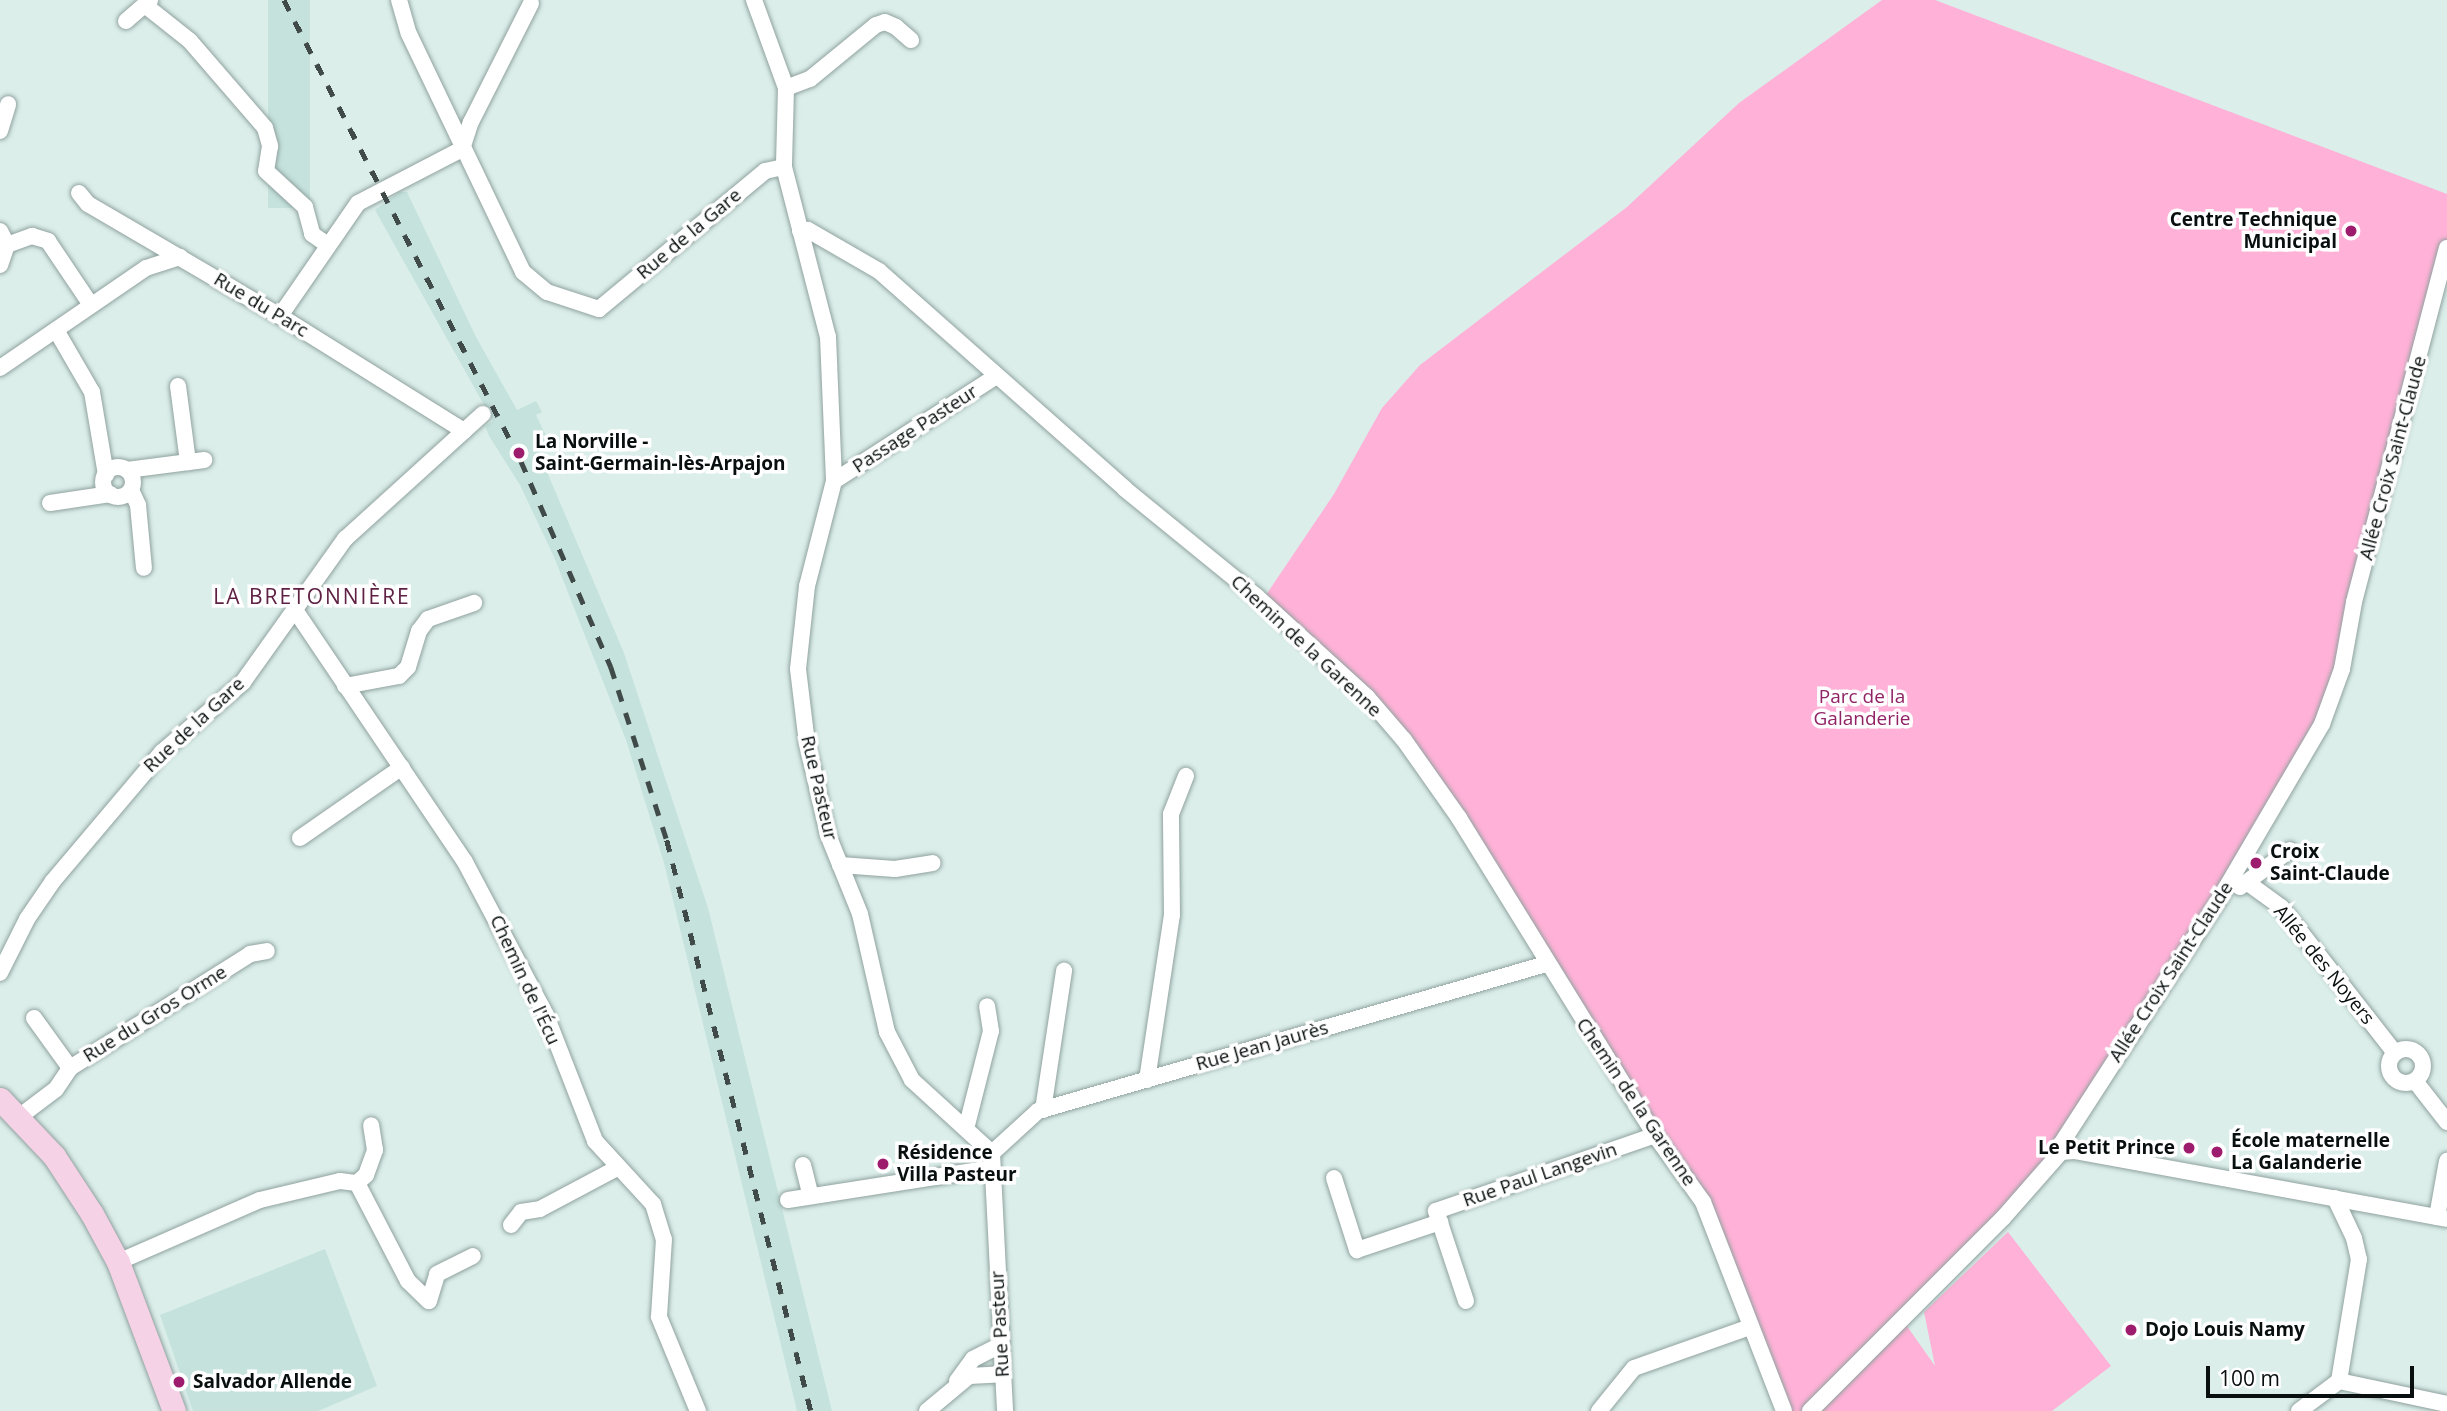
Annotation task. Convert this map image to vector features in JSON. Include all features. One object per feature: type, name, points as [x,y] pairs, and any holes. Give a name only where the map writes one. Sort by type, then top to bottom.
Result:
[{"type":"main road","points":[[0,1099],[19,1117],[75,1185],[118,1262],[174,1411]]},
{"type":"street","points":[[399,0],[409,34],[462,149]]},
{"type":"street","points":[[754,0],[786,88],[810,79],[876,25],[885,22],[896,27],[911,40]]},
{"type":"street","points":[[126,21],[148,3],[190,41],[265,128],[270,146],[266,171],[305,207],[312,234],[328,245]]},
{"type":"street","points":[[280,316],[358,203],[462,149],[531,3]]},
{"type":"street","name":"Rue Pasteur","points":[[786,88],[783,167],[828,337],[834,481],[807,586],[798,669],[807,743],[828,835],[860,914],[887,1032],[912,1080],[966,1129],[992,1160],[1005,1411]]},
{"type":"street","points":[[0,131],[8,104]]},
{"type":"street","name":"Rue de la Gare","points":[[462,149],[528,280],[547,292],[599,309],[765,171],[783,167]]},
{"type":"street","name":"Rue du Parc","points":[[79,193],[88,204],[280,316],[464,431]]},
{"type":"street","name":"Chemin de la Garenne","points":[[800,231],[808,230],[879,271],[996,376],[1256,596],[1367,697],[1404,740],[1459,818],[1546,964],[1655,1135],[1703,1202],[1784,1411]]},
{"type":"street","points":[[0,265],[4,238],[24,236],[48,241],[92,305]]},
{"type":"street","name":"Allée Croix Saint-Claude","points":[[1811,1411],[2003,1218],[2061,1152],[2061,1144],[2220,898],[2305,756],[2339,681],[2354,603],[2447,248]]},
{"type":"street","points":[[0,368],[146,268],[180,257]]},
{"type":"street","points":[[56,330],[92,392],[106,475],[104,485],[110,494]]},
{"type":"street","name":"Passage Pasteur","points":[[834,481],[996,376]]},
{"type":"street","points":[[178,386],[188,462]]},
{"type":"street","name":"Rue de la Gare","points":[[0,973],[27,919],[61,871],[162,752],[243,682],[345,539],[483,414]]},
{"type":"street","points":[[106,475],[116,468],[127,470],[204,460]]},
{"type":"street","points":[[127,470],[132,478],[131,490],[138,505],[144,568]]},
{"type":"street","points":[[50,503],[110,494],[120,497],[131,490]]},
{"type":"street","points":[[345,686],[399,676],[408,667],[419,631],[428,619],[474,603]]},
{"type":"street","name":"Chemin de l'Écu","points":[[295,610],[402,767],[492,910],[545,1015],[586,1126],[653,1204],[664,1239],[659,1317],[698,1411]]},
{"type":"street","points":[[300,838],[402,767]]},
{"type":"street","points":[[1147,1080],[1172,915],[1171,814],[1186,776]]},
{"type":"street","points":[[2220,898],[2248,883],[2290,850]]},
{"type":"street","points":[[840,865],[895,869],[933,863]]},
{"type":"street","name":"Allée des Noyers","points":[[2248,883],[2281,907],[2395,1053],[2389,1060],[2392,1076],[2399,1082],[2415,1081],[2447,1122]]},
{"type":"street","name":"Rue du Gros Orme","points":[[19,1117],[56,1089],[70,1068],[250,954],[267,951]]},
{"type":"street","name":"Rue Jean Jaurès","points":[[992,1160],[1043,1110],[1546,964]]},
{"type":"street","points":[[1043,1110],[1064,971]]},
{"type":"street","points":[[966,1129],[991,1031],[987,1006]]},
{"type":"street","points":[[34,1018],[70,1068]]},
{"type":"street","points":[[2395,1053],[2412,1050],[2420,1056],[2423,1065],[2415,1081]]},
{"type":"street","points":[[118,1262],[260,1200],[340,1181],[357,1183],[366,1175],[375,1150],[371,1125]]},
{"type":"street","name":"Rue Paul Langevin","points":[[1334,1178],[1357,1250],[1440,1222],[1436,1211],[1655,1135]]},
{"type":"street","points":[[2061,1152],[2071,1150],[2442,1218],[2447,1161]]},
{"type":"street","points":[[788,1200],[992,1160]]},
{"type":"street","points":[[803,1165],[811,1196]]},
{"type":"street","points":[[511,1225],[520,1212],[541,1209],[619,1167]]},
{"type":"street","points":[[357,1183],[408,1281],[429,1301],[436,1274],[473,1256]]},
{"type":"street","points":[[2299,1411],[2339,1381],[2359,1259],[2354,1238],[2335,1198]]},
{"type":"street","points":[[1440,1222],[1466,1301]]},
{"type":"street","points":[[1599,1411],[1634,1368],[1750,1327]]},
{"type":"street","points":[[926,1411],[956,1383],[972,1359],[1000,1345]]},
{"type":"street","points":[[956,1383],[969,1376],[1002,1374]]},
{"type":"street","points":[[2339,1381],[2447,1404]]},
{"type":"shaded area","points":[[268,0],[310,0],[310,208],[268,208]]},
{"type":"shaded area","points":[[399,192],[407,192],[476,337],[517,410],[536,401],[542,412],[536,415],[551,446],[540,453],[544,465],[624,653],[708,908],[832,1411],[797,1411],[664,863],[626,740],[554,557],[520,485],[489,436],[485,426],[493,421],[375,210]]},
{"type":"shaded area","points":[[325,1249],[377,1386],[318,1411],[193,1411],[160,1315]]},
{"type":"green space","name":"Parc de la Galanderie","points":[[1882,0],[1935,0],[2447,194],[2447,246],[2322,724],[2052,1158],[1902,1319],[1935,1366],[1924,1312],[2008,1232],[2111,1366],[2052,1411],[1784,1411],[1704,1201],[1405,739],[1264,598],[1334,494],[1382,408],[1420,365],[1627,207],[1739,103]]},
{"type":"railway","points":[[284,0],[521,461],[611,667],[667,840],[811,1411]]},
{"type":"place","name":"Centre Technique Municipal","points":[[2351,231]]},
{"type":"place","name":"La Norville - Saint-Germain-lès-Arpajon","points":[[519,453]]},
{"type":"place","name":"Croix Saint-Claude","points":[[2256,863]]},
{"type":"place","name":"Le Petit Prince","points":[[2189,1148]]},
{"type":"place","name":"École maternelle La Galanderie","points":[[2217,1152]]},
{"type":"place","name":"Résidence Villa Pasteur","points":[[883,1164]]},
{"type":"place","name":"Dojo Louis Namy","points":[[2131,1330]]},
{"type":"place","name":"Salvador Allende","points":[[179,1382]]},
{"type":"district","name":"LA BRETONNIÈRE","points":[[312,596]]}]
